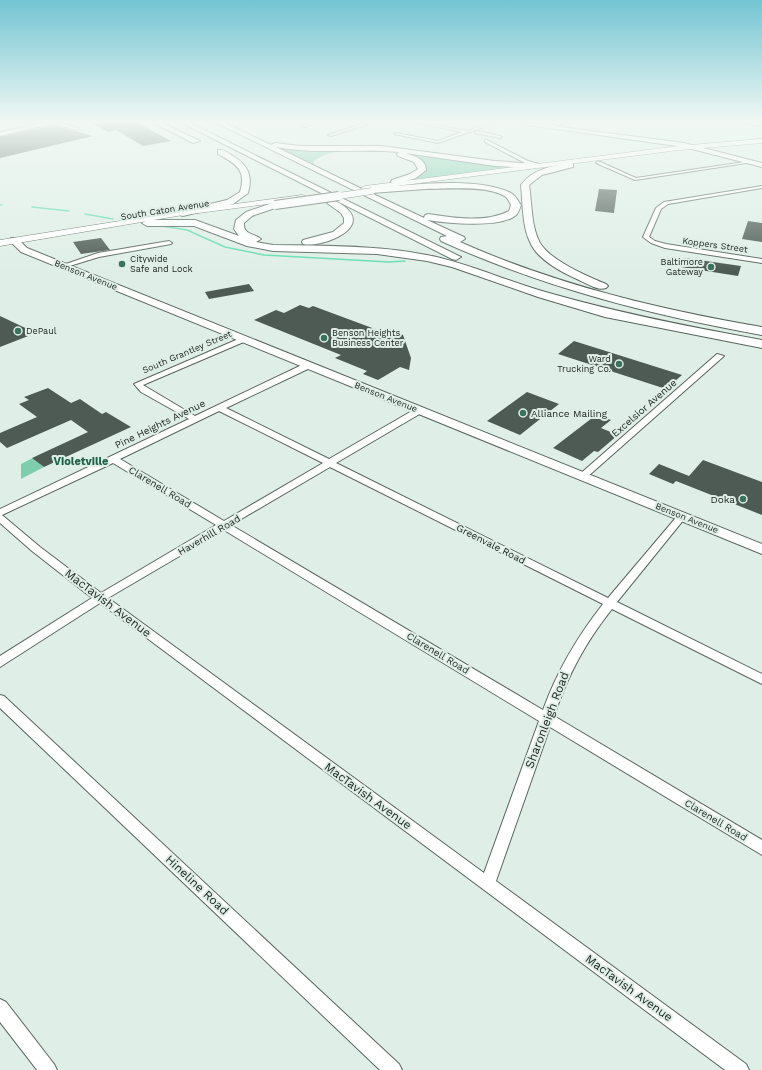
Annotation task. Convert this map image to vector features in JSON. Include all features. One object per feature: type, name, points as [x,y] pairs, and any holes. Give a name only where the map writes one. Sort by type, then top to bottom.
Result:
[{"type":"highway","points":[[183,213],[230,202],[244,193],[245,171]]},
{"type":"highway","points":[[261,171],[335,205],[346,214],[349,222],[345,230],[339,233],[323,240],[304,243],[269,242],[252,238],[240,231],[238,225],[244,216],[275,205]]},
{"type":"highway","points":[[282,171],[441,250],[493,272],[549,291],[614,310],[692,329],[762,343]]},
{"type":"highway","points":[[301,171],[458,246],[509,267],[563,285],[624,302],[762,331]]},
{"type":"highway","points":[[318,171],[463,240],[511,260],[572,280],[656,302],[762,325]]},
{"type":"highway","points":[[321,171],[336,180]]},
{"type":"highway","points":[[369,190],[414,176],[420,171]]},
{"type":"highway","points":[[548,171],[540,173],[528,180],[525,185],[531,230],[535,243],[549,258],[572,273],[602,286],[656,302]]},
{"type":"highway","points":[[369,190],[427,186],[472,187],[491,190],[507,196],[513,199],[516,208],[513,212],[499,218],[463,222],[424,217],[389,205]]},
{"type":"highway","points":[[210,211],[235,239]]},
{"type":"highway","points":[[147,223],[195,223],[211,228],[235,239],[273,248],[376,251],[427,258],[467,269],[563,301],[615,315],[677,329],[762,343]]},
{"type":"main road","name":"South Caton Avenue","points":[[0,247],[15,242],[183,213],[275,205],[503,171]]},
{"type":"main road","name":"South Caton Avenue","points":[[0,242],[15,242],[147,223],[210,211],[304,197],[522,171]]},
{"type":"street","points":[[619,171],[635,178],[686,171]]},
{"type":"street","name":"Koppers Street","points":[[762,187],[679,200],[662,205],[659,208],[646,237],[653,242],[665,246],[762,261]]},
{"type":"street","name":"Benson Avenue","points":[[15,242],[24,250],[762,549]]},
{"type":"street","points":[[63,266],[98,255],[169,243]]},
{"type":"street","name":"South Grantley Street","points":[[196,420],[144,390],[138,384],[243,339]]},
{"type":"street","name":"Excelsior Avenue","points":[[582,476],[720,356]]},
{"type":"street","name":"Pine Heights Avenue","points":[[0,514],[309,365]]},
{"type":"street","name":"Greenvale Road","points":[[219,408],[762,679]]},
{"type":"street","name":"Haverhill Road","points":[[0,662],[100,598],[225,526],[420,410]]},
{"type":"street","name":"Clarenell Road","points":[[113,459],[762,848]]},
{"type":"street","name":"Sharonleigh Road","points":[[488,884],[546,718],[558,686],[574,654],[589,630],[610,603],[682,516]]},
{"type":"street","name":"MacTavish Avenue","points":[[0,518],[36,549],[100,598],[740,1070]]},
{"type":"street","name":"Hineline Road","points":[[0,700],[393,1070]]},
{"type":"street","points":[[0,1008],[48,1070]]},
{"type":"green space","points":[[425,171],[482,171],[416,178]]},
{"type":"green space","points":[[33,458],[44,467],[21,479],[21,464]]},
{"type":"building","points":[[599,189],[617,190],[614,213],[595,211]]},
{"type":"building","points":[[748,221],[762,223],[762,242],[742,239]]},
{"type":"building","points":[[101,238],[110,250],[81,254],[73,242]]},
{"type":"building","name":"Baltimore Gateway","points":[[685,258],[741,266],[738,276],[681,267]]},
{"type":"building","points":[[249,284],[254,291],[209,299],[205,292]]},
{"type":"building","points":[[300,305],[309,308],[313,306],[383,332],[389,329],[403,335],[411,358],[409,370],[400,367],[378,380],[363,374],[367,371],[335,358],[341,355],[254,320],[276,310],[284,313]]},
{"type":"building","name":"DePaul","points":[[0,316],[36,333],[0,347]]},
{"type":"building","name":"Ward Trucking Co.","points":[[574,341],[682,375],[666,389],[558,354]]},
{"type":"building","points":[[48,388],[71,403],[80,399],[102,414],[106,412],[131,427],[44,467],[32,458],[88,432],[71,420],[7,448],[0,442],[0,433],[37,417],[19,404],[29,400],[24,397]]},
{"type":"building","name":"Alliance Mailing","points":[[527,392],[559,404],[520,435],[487,421]]},
{"type":"building","points":[[596,415],[611,420],[601,428],[618,435],[598,452],[594,451],[582,461],[553,448]]},
{"type":"building","name":"Doka","points":[[703,460],[762,482],[762,515],[676,481],[673,484],[649,474],[659,464],[689,476]]},
{"type":"waterway","points":[[32,207],[69,211]]},
{"type":"waterway","points":[[85,214],[113,219]]},
{"type":"waterway","points":[[162,226],[187,230],[225,247],[264,255],[389,262],[405,261]]},
{"type":"place","name":"Citywide Safe and Lock","points":[[122,264]]},
{"type":"place","name":"Baltimore Gateway","points":[[711,267]]},
{"type":"place","name":"DePaul","points":[[18,331]]},
{"type":"place","name":"Benson Heights Business Center","points":[[324,338]]},
{"type":"place","name":"Ward Trucking Co.","points":[[619,364]]},
{"type":"place","name":"Alliance Mailing","points":[[523,413]]},
{"type":"place","name":"Doka","points":[[743,499]]},
{"type":"district","name":"Violetville","points":[[81,461]]}]
